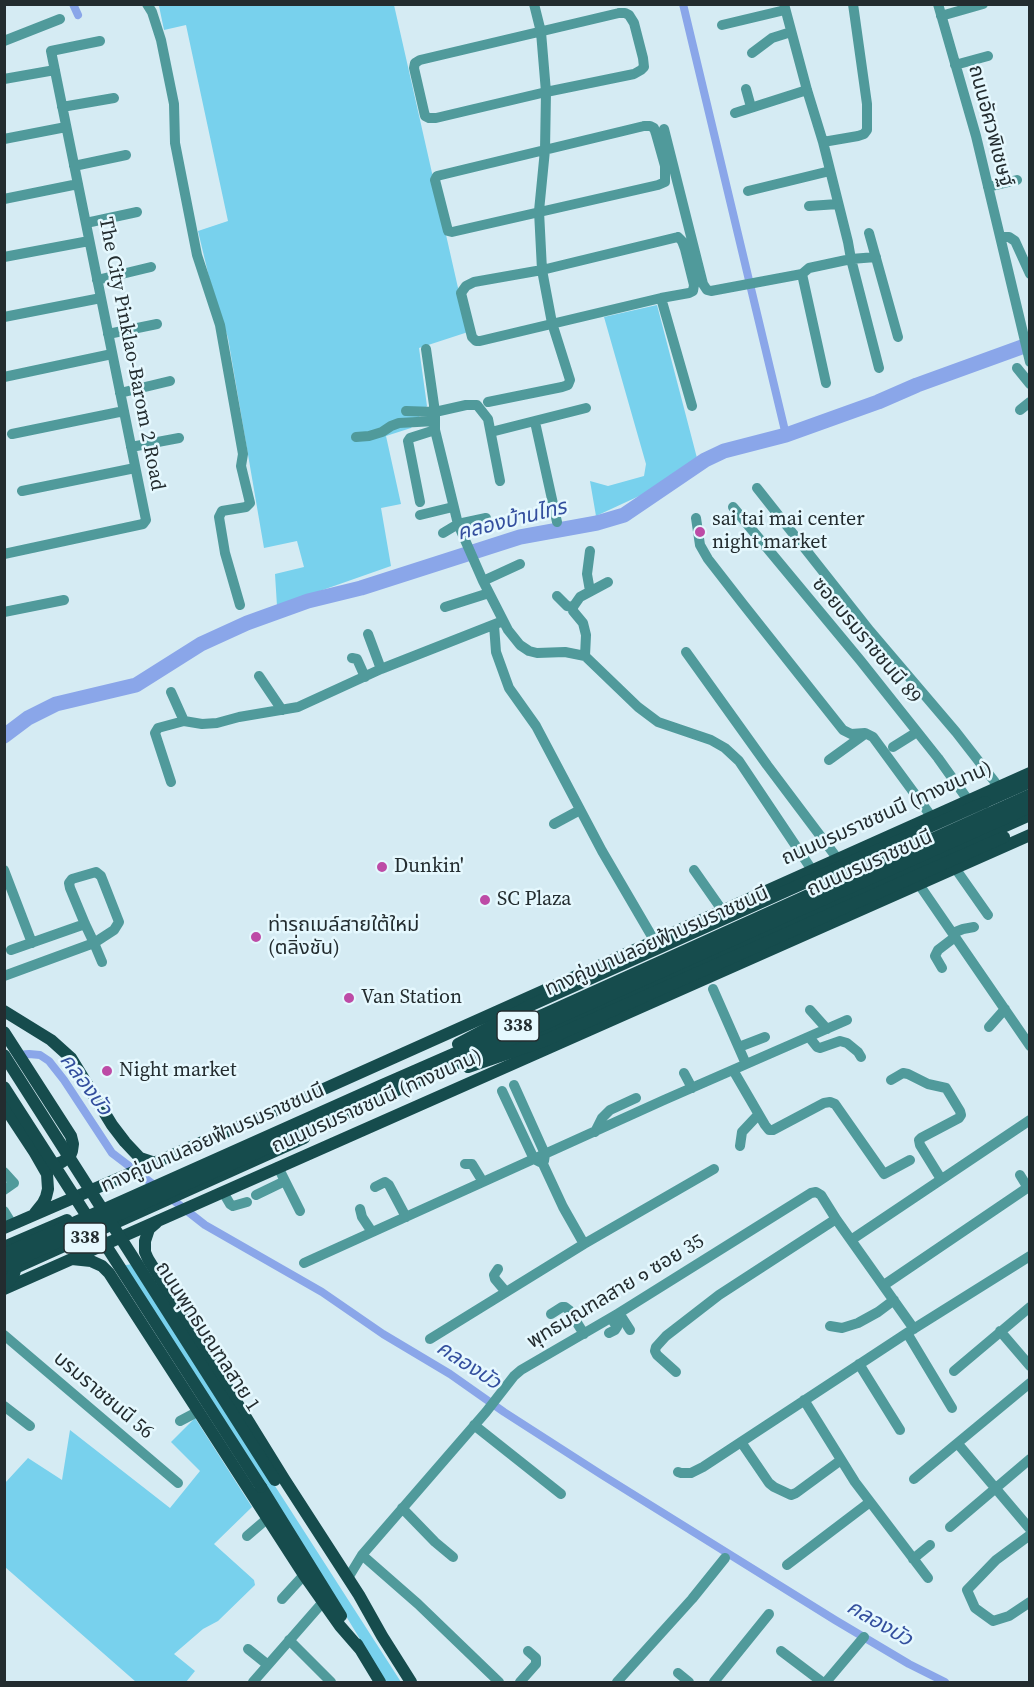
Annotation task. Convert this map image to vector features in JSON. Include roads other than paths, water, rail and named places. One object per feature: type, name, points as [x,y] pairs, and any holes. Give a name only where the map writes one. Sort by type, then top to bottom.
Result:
[{"type":"main road","name":"ถนนบรมราชชนนี (ทางขนาน)","points":[[8,1226],[140,1170],[1029,773]]},
{"type":"main road","points":[[382,1091],[529,1006],[1029,782]]},
{"type":"main road","name":"ถนนบรมราชชนนี","points":[[4,1246],[144,1186],[1029,790]]},
{"type":"main road","name":"ทางคู่ขนานลอยฟ้าบรมราชชนนี","points":[[4,1266],[219,1171],[547,1013],[1029,795]]},
{"type":"main road","name":"ทางคู่ขนานลอยฟ้าบรมราชชนนี","points":[[4,1254],[382,1091],[551,1023],[1029,807]]},
{"type":"main road","name":"ถนนบรมราชชนนี","points":[[4,1274],[334,1124],[1029,815]]},
{"type":"main road","points":[[382,1091],[544,1041],[1029,826]]},
{"type":"main road","name":"ถนนบรมราชชนนี (ทางขนาน)","points":[[4,1287],[172,1215],[1029,835]]},
{"type":"main road","points":[[4,1011],[51,1040],[71,1058],[125,1142],[140,1158],[155,1163]]},
{"type":"main road","points":[[6,1034],[71,1136],[73,1144],[70,1156],[56,1164],[48,1164],[35,1153]]},
{"type":"main road","name":"ถนนพุทธมณฑลสาย 1","points":[[4,1055],[275,1480],[348,1591],[382,1636]]},
{"type":"main road","name":"ถนนพุทธมณฑลสาย 1","points":[[4,1087],[261,1487],[329,1595],[380,1683]]},
{"type":"main road","points":[[4,1106],[47,1174],[48,1189],[43,1203],[32,1216]]},
{"type":"main road","name":"ถนนพุทธมณฑลสาย 1","points":[[157,1221],[149,1229],[145,1241],[145,1252],[155,1271],[348,1578],[411,1683]]},
{"type":"main road","points":[[4,1246],[12,1252],[16,1266],[14,1274],[4,1287]]},
{"type":"main road","points":[[121,1291],[115,1280],[114,1271],[119,1262],[135,1257],[155,1271]]},
{"type":"main road","name":"ถนนพุทธมณฑลสาย 1","points":[[72,1259],[91,1261],[102,1266],[109,1273],[304,1575],[340,1626],[360,1649]]},
{"type":"street","points":[[147,4],[157,25],[170,82],[174,104],[175,143],[196,255],[220,325],[243,454],[241,466],[250,503],[246,507],[222,511],[219,517],[225,553],[240,605]]},
{"type":"street","points":[[488,402],[562,387],[570,380],[552,323],[542,270],[539,211],[545,150],[546,92],[541,32],[534,4]]},
{"type":"street","points":[[823,142],[858,136],[867,130],[867,104],[853,4]]},
{"type":"street","points":[[940,10],[983,4]]},
{"type":"street","points":[[722,25],[784,7],[823,142],[879,368]]},
{"type":"street","name":"ถนนอัศวพิเชษฐ์","points":[[940,10],[976,136],[1029,361]]},
{"type":"street","points":[[625,13],[634,23],[644,58],[644,67],[634,74],[436,118],[425,116],[414,68],[420,60],[541,32],[625,13]]},
{"type":"street","points":[[4,41],[60,19]]},
{"type":"street","points":[[752,53],[772,38],[791,32]]},
{"type":"street","name":"The City Pinklao-Barom 2 Road","points":[[4,554],[142,525],[146,520],[51,51],[100,41]]},
{"type":"street","points":[[955,65],[988,56]]},
{"type":"street","points":[[4,79],[55,70]]},
{"type":"street","points":[[746,89],[751,108]]},
{"type":"street","points":[[735,113],[807,90]]},
{"type":"street","points":[[62,107],[114,98]]},
{"type":"street","points":[[650,126],[656,134],[665,166],[665,182],[539,211],[452,232],[448,231],[435,180],[441,175],[650,126]]},
{"type":"street","points":[[4,140],[66,127]]},
{"type":"street","points":[[664,129],[703,284],[707,290],[802,274],[809,268],[851,259],[876,257]]},
{"type":"street","points":[[74,166],[126,155]]},
{"type":"street","points":[[748,191],[830,171]]},
{"type":"street","points":[[988,187],[1017,180]]},
{"type":"street","points":[[4,199],[78,184]]},
{"type":"street","points":[[809,206],[838,204]]},
{"type":"street","points":[[86,223],[137,212]]},
{"type":"street","points":[[869,233],[898,337]]},
{"type":"street","points":[[678,237],[685,249],[694,285],[693,291],[689,293],[476,341],[472,337],[461,294],[466,286],[474,282],[542,270],[678,237]]},
{"type":"street","points":[[1001,237],[1009,237],[1015,241],[1029,274]]},
{"type":"street","points":[[4,257],[89,241]]},
{"type":"street","points":[[97,280],[151,267]]},
{"type":"street","points":[[802,274],[826,383]]},
{"type":"street","points":[[4,316],[101,298]]},
{"type":"street","points":[[661,298],[692,406]]},
{"type":"street","points":[[108,334],[158,324]]},
{"type":"street","points":[[426,349],[435,421],[453,507],[458,524],[489,593],[498,623],[496,652],[505,681],[536,726],[602,851],[654,940]]},
{"type":"street","points":[[4,376],[112,354]]},
{"type":"street","points":[[1017,368],[1029,384]]},
{"type":"street","points":[[120,393],[170,381]]},
{"type":"street","points":[[1020,410],[1029,402]]},
{"type":"street","points":[[420,502],[408,441],[435,421],[466,405],[477,405],[488,419],[500,481]]},
{"type":"street","points":[[491,432],[586,408]]},
{"type":"street","points":[[12,434],[124,411]]},
{"type":"street","points":[[406,411],[435,421]]},
{"type":"street","points":[[356,437],[382,432],[399,423],[435,421]]},
{"type":"street","points":[[535,422],[557,522]]},
{"type":"street","points":[[131,447],[179,438]]},
{"type":"street","points":[[22,491],[135,468]]},
{"type":"street","points":[[757,488],[870,631],[956,732],[998,786]]},
{"type":"street","points":[[420,515],[453,507]]},
{"type":"street","name":"ซอยบรมราชชนนี 89","points":[[733,507],[938,758],[968,800]]},
{"type":"street","points":[[443,533],[458,524],[486,518]]},
{"type":"street","points":[[696,518],[700,545],[742,604],[843,730],[851,734],[873,736],[931,816]]},
{"type":"street","points":[[590,551],[587,574],[590,591]]},
{"type":"street","points":[[483,581],[520,564]]},
{"type":"street","points":[[585,656],[586,635],[583,623],[573,611],[573,607],[580,597],[608,582]]},
{"type":"street","points":[[445,607],[489,593]]},
{"type":"street","points":[[557,596],[567,606],[573,607]]},
{"type":"street","points":[[4,612],[64,600]]},
{"type":"street","points":[[498,623],[529,651],[565,652],[585,656],[638,707],[658,722],[711,740],[725,748],[739,761],[812,870]]},
{"type":"street","points":[[171,782],[155,733],[158,728],[184,721],[202,724],[218,723],[298,707],[381,669],[498,623]]},
{"type":"street","points":[[368,634],[381,669]]},
{"type":"street","points":[[686,652],[773,774],[837,858]]},
{"type":"street","points":[[352,658],[357,659],[365,677]]},
{"type":"street","points":[[259,676],[282,710]]},
{"type":"street","points":[[171,692],[184,721]]},
{"type":"street","points":[[892,747],[917,732]]},
{"type":"street","points":[[829,760],[865,734]]},
{"type":"street","points":[[554,824],[580,810]]},
{"type":"street","points":[[955,868],[988,915]]},
{"type":"street","points":[[4,870],[32,943]]},
{"type":"street","points":[[694,870],[722,910]]},
{"type":"street","points":[[4,976],[94,943],[114,930],[118,922],[101,876],[96,872],[72,879],[69,883],[85,924],[94,943],[102,962]]},
{"type":"street","points":[[918,883],[1029,1046]]},
{"type":"street","points":[[11,950],[85,924]]},
{"type":"street","points":[[942,968],[935,956],[938,950],[963,929],[974,927]]},
{"type":"street","points":[[713,989],[746,1065]]},
{"type":"street","points":[[989,1027],[1005,1009]]},
{"type":"street","points":[[810,1011],[827,1029]]},
{"type":"street","points":[[304,1263],[483,1182],[541,1159],[595,1132],[847,1020]]},
{"type":"street","points":[[739,1047],[765,1037]]},
{"type":"street","points":[[809,1037],[820,1048],[840,1041],[847,1043],[861,1057]]},
{"type":"street","points":[[499,1069],[513,1084],[541,1159],[563,1207],[584,1244]]},
{"type":"street","points":[[499,1069],[501,1089],[541,1159]]},
{"type":"street","points":[[733,1070],[769,1130],[830,1102],[835,1104],[884,1174],[910,1160]]},
{"type":"street","points":[[684,1073],[693,1088]]},
{"type":"street","points":[[891,1080],[903,1073],[928,1084],[946,1088],[960,1111],[959,1118],[920,1140],[920,1144],[941,1179]]},
{"type":"street","points":[[595,1132],[602,1118],[610,1110],[636,1098]]},
{"type":"street","points":[[740,1146],[742,1132],[758,1115]]},
{"type":"street","points":[[851,1240],[1029,1120]]},
{"type":"street","points":[[465,1164],[472,1164],[483,1182]]},
{"type":"street","points":[[278,1167],[300,1211]]},
{"type":"street","points":[[430,1339],[584,1244],[714,1169]]},
{"type":"street","points":[[4,1172],[14,1183],[4,1190]]},
{"type":"street","points":[[884,1285],[1028,1187],[1020,1175]]},
{"type":"street","points":[[256,1195],[285,1181]]},
{"type":"street","points":[[375,1187],[386,1182],[406,1217]]},
{"type":"street","points":[[223,1192],[233,1206],[247,1202]]},
{"type":"street","name":"พุทธมณฑลสาย ๑ ซอย 35","points":[[348,1578],[362,1555],[521,1370],[615,1316],[811,1193],[816,1192],[821,1195],[894,1300],[952,1408]]},
{"type":"street","points":[[360,1209],[362,1217],[372,1232]]},
{"type":"street","points":[[4,1211],[8,1226]]},
{"type":"street","points":[[676,1372],[655,1351],[666,1336],[719,1294],[836,1218]]},
{"type":"street","points":[[678,1472],[686,1474],[696,1471],[1029,1256]]},
{"type":"street","points":[[498,1269],[494,1275],[495,1279],[506,1292]]},
{"type":"street","points":[[830,1326],[842,1328],[858,1323],[894,1300]]},
{"type":"street","points":[[551,1314],[565,1307],[584,1334]]},
{"type":"street","points":[[954,1371],[1029,1307]]},
{"type":"street","points":[[615,1316],[630,1330]]},
{"type":"street","points":[[609,1333],[617,1328],[615,1316]]},
{"type":"street","points":[[1000,1331],[1029,1366]]},
{"type":"street","name":"บรมราชชนนี 56","points":[[4,1335],[178,1483]]},
{"type":"street","points":[[859,1364],[900,1430]]},
{"type":"street","points":[[914,1479],[1029,1383]]},
{"type":"street","points":[[804,1400],[870,1502],[928,1578]]},
{"type":"street","points":[[4,1406],[30,1426]]},
{"type":"street","points":[[180,1421],[199,1411]]},
{"type":"street","points":[[474,1425],[561,1494]]},
{"type":"street","points":[[741,1442],[769,1483],[774,1488],[791,1495],[842,1460]]},
{"type":"street","points":[[958,1444],[1029,1529]]},
{"type":"street","points":[[950,1527],[1029,1459]]},
{"type":"street","points":[[787,1564],[870,1502]]},
{"type":"street","points":[[402,1508],[453,1557]]},
{"type":"street","points":[[247,1536],[268,1518]]},
{"type":"street","points":[[1029,1534],[996,1560],[967,1590],[975,1608],[993,1621],[1009,1616],[1029,1602]]},
{"type":"street","points":[[913,1559],[930,1545]]},
{"type":"street","points":[[362,1555],[418,1604],[499,1683]]},
{"type":"street","points":[[617,1683],[679,1614],[725,1558]]},
{"type":"street","points":[[282,1599],[304,1575]]},
{"type":"street","points":[[253,1683],[323,1602]]},
{"type":"street","points":[[714,1683],[769,1614]]},
{"type":"street","points":[[781,1651],[824,1683],[864,1637]]},
{"type":"street","points":[[289,1640],[331,1683]]},
{"type":"street","points":[[249,1648],[268,1665]]},
{"type":"street","points":[[520,1683],[536,1664],[536,1658],[528,1651]]},
{"type":"street","points":[[678,1674],[689,1683]]},
{"type":"waterway","points":[[73,4],[78,15]]},
{"type":"waterway","points":[[683,4],[786,435]]},
{"type":"waterway","name":"คลองบ้านไทร","points":[[4,736],[28,718],[56,704],[136,685],[201,644],[247,623],[308,601],[361,588],[520,537],[597,523],[624,515],[705,460],[724,451],[786,435],[1030,344]]},
{"type":"waterway","name":"คลองบัว","points":[[17,1055],[40,1055],[49,1061],[112,1153],[158,1188]]},
{"type":"waterway","name":"คลองบัว","points":[[168,1196],[205,1225],[322,1292],[602,1475],[835,1620],[909,1664],[945,1682]]},
{"type":"place","name":"sai tai mai center night market","points":[[700,532]]},
{"type":"place","name":"Dunkin'","points":[[382,867]]},
{"type":"place","name":"SC Plaza","points":[[485,900]]},
{"type":"place","name":"ท่ารถเมล์สายใต้ใหม่ (ตลิ่งชัน)","points":[[256,937]]},
{"type":"place","name":"Van Station","points":[[349,998]]},
{"type":"place","name":"Night market","points":[[107,1071]]}]
